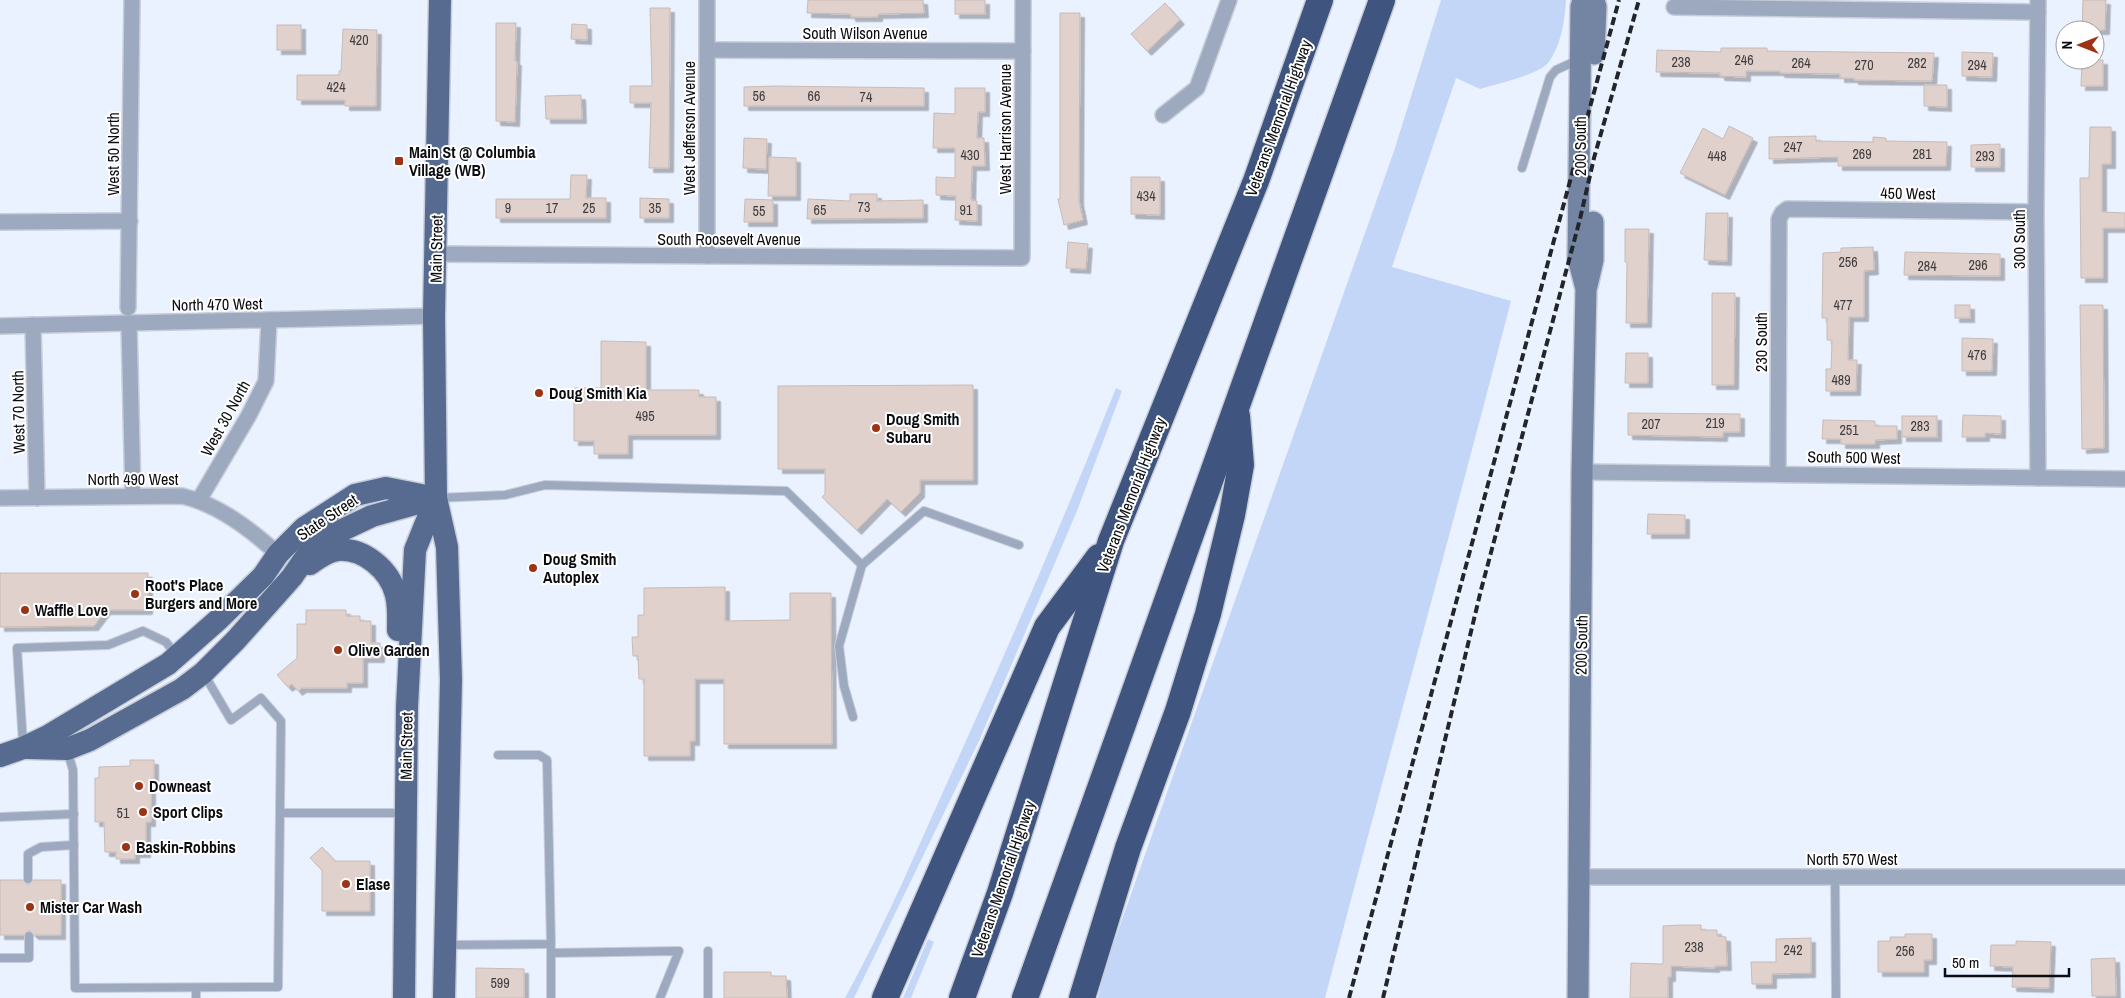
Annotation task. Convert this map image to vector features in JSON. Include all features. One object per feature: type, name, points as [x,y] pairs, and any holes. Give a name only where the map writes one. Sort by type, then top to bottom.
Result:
[{"type":"highway","name":"Veterans Memorial Highway","points":[[962,998],[1000,892],[1111,541],[1256,181],[1320,0]]},
{"type":"highway","points":[[1025,998],[1382,0]]},
{"type":"highway","points":[[1082,998],[1128,848],[1178,711],[1208,614],[1232,515],[1241,465],[1236,407]]},
{"type":"highway","points":[[885,998],[1047,627],[1111,541]]},
{"type":"main road","name":"Main Street","points":[[440,0],[434,316],[436,498],[447,547],[451,680],[444,998]]},
{"type":"main road","name":"State Street","points":[[63,739],[178,656],[263,576],[278,554],[304,528],[355,495],[386,488],[436,498]]},
{"type":"main road","name":"Main Street","points":[[404,998],[407,707],[414,550],[436,498]]},
{"type":"main road","name":"State Street","points":[[0,756],[63,739],[90,740],[182,689],[203,673],[235,641],[292,577],[310,551],[332,535],[372,516],[436,498]]},
{"type":"main road","name":"State Street","points":[[292,577],[322,556],[338,550],[371,558],[381,567],[390,579],[396,595],[398,678],[407,707]]},
{"type":"street","name":"West 50 North","points":[[132,0],[128,316],[133,496]]},
{"type":"street","name":"West Jefferson Avenue","points":[[707,0],[707,256]]},
{"type":"street","name":"West Harrison Avenue","points":[[1022,258],[1023,0]]},
{"type":"street","points":[[1163,115],[1197,88],[1229,0]]},
{"type":"street","name":"200 South","points":[[1583,0],[1581,7],[1580,220],[1578,258],[1586,290]]},
{"type":"street","name":"200 South","points":[[1578,998],[1582,472],[1586,290],[1593,260],[1593,95],[1596,6],[1594,0]]},
{"type":"street","points":[[1674,7],[2038,6]]},
{"type":"street","name":"300 South","points":[[2038,6],[2036,212],[2038,478]]},
{"type":"street","name":"South Wilson Avenue","points":[[707,50],[1023,51]]},
{"type":"street","name":"450 West","points":[[1782,213],[1787,209],[2036,212]]},
{"type":"street","name":"230 South","points":[[1778,473],[1779,219],[1782,213]]},
{"type":"street","points":[[0,222],[130,221]]},
{"type":"street","name":"South Roosevelt Avenue","points":[[436,254],[1022,258]]},
{"type":"street","name":"North 470 West","points":[[0,326],[33,325],[128,316],[269,320],[434,316]]},
{"type":"street","name":"West 30 North","points":[[199,500],[249,415],[266,380],[269,320]]},
{"type":"street","name":"West 70 North","points":[[33,325],[37,498]]},
{"type":"street","name":"South 500 West","points":[[1582,472],[1778,473],[2125,479]]},
{"type":"street","name":"North 490 West","points":[[0,498],[182,496],[199,500],[221,512],[265,542],[278,554]]},
{"type":"street","name":"North 570 West","points":[[1579,877],[2125,877]]},
{"type":"lane","points":[[1522,168],[1550,77],[1556,70],[1580,59]]},
{"type":"lane","points":[[436,498],[505,495],[545,485],[786,491],[862,565]]},
{"type":"lane","points":[[853,717],[844,686],[839,646],[862,565],[924,511],[1019,544]]},
{"type":"lane","points":[[24,748],[17,648],[108,645],[143,631],[166,642],[178,656]]},
{"type":"lane","points":[[63,739],[73,770],[75,988],[278,987],[281,721],[261,698],[231,720],[203,673]]},
{"type":"lane","points":[[498,755],[539,755],[547,760],[551,998]]},
{"type":"lane","points":[[280,813],[405,814]]},
{"type":"lane","points":[[0,817],[74,814]]},
{"type":"lane","points":[[28,879],[28,854],[41,847],[74,845]]},
{"type":"lane","points":[[1835,877],[1836,998]]},
{"type":"lane","points":[[0,958],[29,958],[29,936]]},
{"type":"lane","points":[[444,945],[551,944]]},
{"type":"lane","points":[[708,950],[708,998]]},
{"type":"lane","points":[[551,953],[679,951],[660,998]]},
{"type":"lane","points":[[196,988],[196,998]]},
{"type":"shaded area","points":[[1441,0],[1566,0],[1559,41],[1548,63],[1543,67],[1526,75],[1480,89],[1456,78],[1392,267],[1511,301],[1325,998],[1098,998],[1106,965],[1394,151]]},
{"type":"shaded area","points":[[1116,388],[1122,391],[1077,511],[979,741],[854,998],[845,998],[889,911],[977,716],[1058,529]]},
{"type":"shaded area","points":[[928,939],[934,942],[911,998],[903,998]]},
{"type":"building","points":[[808,0],[923,0],[924,13],[878,14],[878,17],[851,17],[851,14],[807,13]]},
{"type":"building","points":[[955,0],[985,0],[985,14],[955,14]]},
{"type":"building","points":[[2083,0],[2106,0],[2105,30],[2105,20],[2082,20]]},
{"type":"building","points":[[1165,3],[1180,20],[1147,51],[1131,34]]},
{"type":"building","points":[[650,8],[670,8],[669,168],[649,168],[651,103],[630,103],[630,86],[652,86]]},
{"type":"building","points":[[1060,13],[1080,13],[1079,201],[1083,220],[1064,225],[1058,199],[1060,199]]},
{"type":"building","points":[[496,23],[516,23],[515,122],[496,121]]},
{"type":"building","points":[[572,24],[587,25],[587,40],[571,39]]},
{"type":"building","points":[[277,25],[301,25],[301,50],[277,50]]},
{"type":"building","points":[[343,29],[377,30],[376,106],[345,106],[345,100],[297,100],[297,75],[339,75],[339,71],[341,71]]},
{"type":"building","points":[[1721,48],[1767,48],[1767,51],[1934,53],[1932,81],[1854,80],[1854,78],[1840,78],[1840,74],[1780,73],[1780,71],[1746,71],[1746,77],[1720,76],[1720,73],[1656,72],[1657,50],[1721,52]]},
{"type":"building","points":[[1962,52],[1993,53],[1992,77],[1962,76]]},
{"type":"building","points":[[2082,70],[2103,70],[2103,86],[2081,86]]},
{"type":"building","points":[[1924,85],[1947,85],[1947,107],[1924,106]]},
{"type":"building","points":[[744,87],[924,88],[924,106],[744,106]]},
{"type":"building","points":[[955,88],[985,88],[985,112],[978,112],[977,138],[984,138],[985,166],[972,166],[971,200],[977,201],[977,221],[955,220],[956,196],[936,195],[936,177],[955,178],[955,148],[933,148],[934,113],[955,114]]},
{"type":"building","points":[[581,95],[582,119],[546,119],[545,96]]},
{"type":"building","points":[[1729,126],[1753,138],[1725,195],[1680,173],[1703,128],[1723,139]]},
{"type":"building","points":[[2090,127],[2111,127],[2111,164],[2102,164],[2102,212],[2125,213],[2125,228],[2103,228],[2103,278],[2081,278],[2080,178],[2089,178]]},
{"type":"building","points":[[1816,136],[1816,141],[1873,142],[1873,137],[1886,138],[1886,141],[1947,142],[1946,166],[1838,166],[1838,157],[1769,159],[1769,137]]},
{"type":"building","points":[[744,138],[767,139],[766,169],[743,168]]},
{"type":"building","points":[[2000,144],[2000,167],[1971,167],[1971,145]]},
{"type":"building","points":[[769,157],[796,158],[796,196],[768,196]]},
{"type":"building","points":[[571,175],[587,175],[586,198],[606,198],[606,218],[496,218],[496,199],[570,199]]},
{"type":"building","points":[[1131,177],[1160,177],[1160,215],[1131,214]]},
{"type":"building","points":[[850,194],[877,194],[877,201],[923,200],[923,218],[807,219],[808,199],[850,201]]},
{"type":"building","points":[[640,198],[669,199],[669,218],[640,218]]},
{"type":"building","points":[[745,199],[773,200],[773,222],[744,222]]},
{"type":"building","points":[[1706,213],[1728,213],[1727,261],[1704,260]]},
{"type":"building","points":[[1625,229],[1649,229],[1647,323],[1626,323],[1627,262],[1625,262]]},
{"type":"building","points":[[1068,242],[1088,244],[1086,269],[1066,268]]},
{"type":"building","points":[[1873,247],[1874,270],[1864,271],[1864,317],[1849,317],[1848,360],[1857,360],[1856,391],[1826,391],[1826,369],[1831,369],[1832,340],[1827,340],[1827,318],[1822,318],[1823,253],[1841,252],[1841,248]]},
{"type":"building","points":[[1905,252],[2000,254],[2000,276],[1904,275]]},
{"type":"building","points":[[1712,293],[1735,293],[1734,385],[1712,385]]},
{"type":"building","points":[[1955,305],[1970,305],[1970,318],[1955,318]]},
{"type":"building","points":[[2080,305],[2103,305],[2104,448],[2082,449]]},
{"type":"building","points":[[1962,338],[1993,339],[1992,371],[1962,371]]},
{"type":"building","points":[[601,341],[646,342],[646,390],[699,390],[699,397],[716,397],[716,435],[628,435],[628,454],[594,454],[594,441],[574,441],[574,388],[601,388]]},
{"type":"building","points":[[1626,353],[1648,353],[1648,383],[1625,383]]},
{"type":"building","name":"Doug Smith Subaru","points":[[973,385],[973,480],[920,480],[920,493],[901,512],[887,499],[857,530],[822,497],[825,494],[825,469],[778,469],[778,386]]},
{"type":"building","points":[[1628,413],[1740,414],[1740,432],[1723,432],[1723,437],[1628,435]]},
{"type":"building","points":[[1963,415],[2001,416],[2001,434],[1985,433],[1985,437],[1962,437]]},
{"type":"building","points":[[1902,416],[1937,416],[1937,437],[1902,437]]},
{"type":"building","points":[[1823,420],[1875,421],[1875,426],[1897,426],[1897,439],[1875,440],[1875,444],[1841,444],[1841,439],[1822,439]]},
{"type":"building","points":[[1648,514],[1685,515],[1685,534],[1647,534]]},
{"type":"building","points":[[0,573],[148,573],[148,610],[106,610],[94,626],[0,627]]},
{"type":"building","points":[[725,587],[725,621],[790,620],[790,593],[831,593],[832,744],[724,744],[724,679],[695,679],[695,741],[690,741],[690,756],[644,756],[644,679],[639,679],[638,656],[633,656],[632,637],[638,637],[638,615],[644,615],[644,588]]},
{"type":"building","name":"Olive Garden","points":[[306,610],[346,610],[346,616],[360,616],[360,621],[371,621],[371,643],[380,643],[380,658],[363,658],[363,683],[347,683],[347,688],[302,688],[298,691],[292,684],[288,687],[277,675],[297,658],[297,624],[306,624]]},
{"type":"building","points":[[130,760],[154,760],[154,785],[151,785],[151,822],[146,822],[146,853],[135,853],[135,859],[116,859],[116,852],[105,852],[104,822],[95,822],[95,778],[99,778],[99,767],[130,766]]},
{"type":"building","points":[[322,847],[335,861],[370,861],[370,911],[322,911],[322,870],[310,858]]},
{"type":"building","name":"Mister Car Wash","points":[[0,880],[23,880],[28,885],[33,880],[61,880],[61,935],[34,935],[29,930],[24,935],[0,935]]},
{"type":"building","points":[[1701,925],[1701,930],[1717,930],[1717,936],[1726,937],[1727,966],[1715,966],[1715,968],[1671,966],[1671,977],[1668,977],[1668,998],[1630,998],[1631,963],[1663,964],[1663,926]]},
{"type":"building","points":[[1905,934],[1932,934],[1932,960],[1924,960],[1924,972],[1878,972],[1878,941],[1890,941],[1890,937],[1905,937]]},
{"type":"building","points":[[1811,938],[1811,973],[1772,974],[1772,984],[1752,984],[1751,962],[1776,962],[1776,939]]},
{"type":"building","points":[[2016,941],[2051,942],[2049,988],[2012,987],[2013,967],[1990,966],[1991,945],[2016,945]]},
{"type":"building","points":[[2115,958],[2116,996],[2092,996],[2091,959]]},
{"type":"building","points":[[476,968],[524,969],[524,998],[476,998]]},
{"type":"building","points":[[724,972],[771,972],[771,976],[786,976],[787,998],[724,998]]},
{"type":"railway","points":[[1349,998],[1619,0]]},
{"type":"railway","points":[[1383,998],[1481,590],[1580,219],[1594,158],[1639,0]]},
{"type":"place","name":"Main St @ Columbia Village (WB)","points":[[399,161]]},
{"type":"place","name":"Doug Smith Kia","points":[[539,393]]},
{"type":"place","name":"Doug Smith Subaru","points":[[876,428]]},
{"type":"place","name":"Doug Smith Autoplex","points":[[533,568]]},
{"type":"place","name":"Root's Place Burgers and More","points":[[135,594]]},
{"type":"place","name":"Waffle Love","points":[[25,610]]},
{"type":"place","name":"Olive Garden","points":[[338,650]]},
{"type":"place","name":"Downeast","points":[[139,786]]},
{"type":"place","name":"Sport Clips","points":[[143,812]]},
{"type":"place","name":"Baskin-Robbins","points":[[126,847]]},
{"type":"place","name":"Elase","points":[[346,884]]},
{"type":"place","name":"Mister Car Wash","points":[[30,907]]}]
